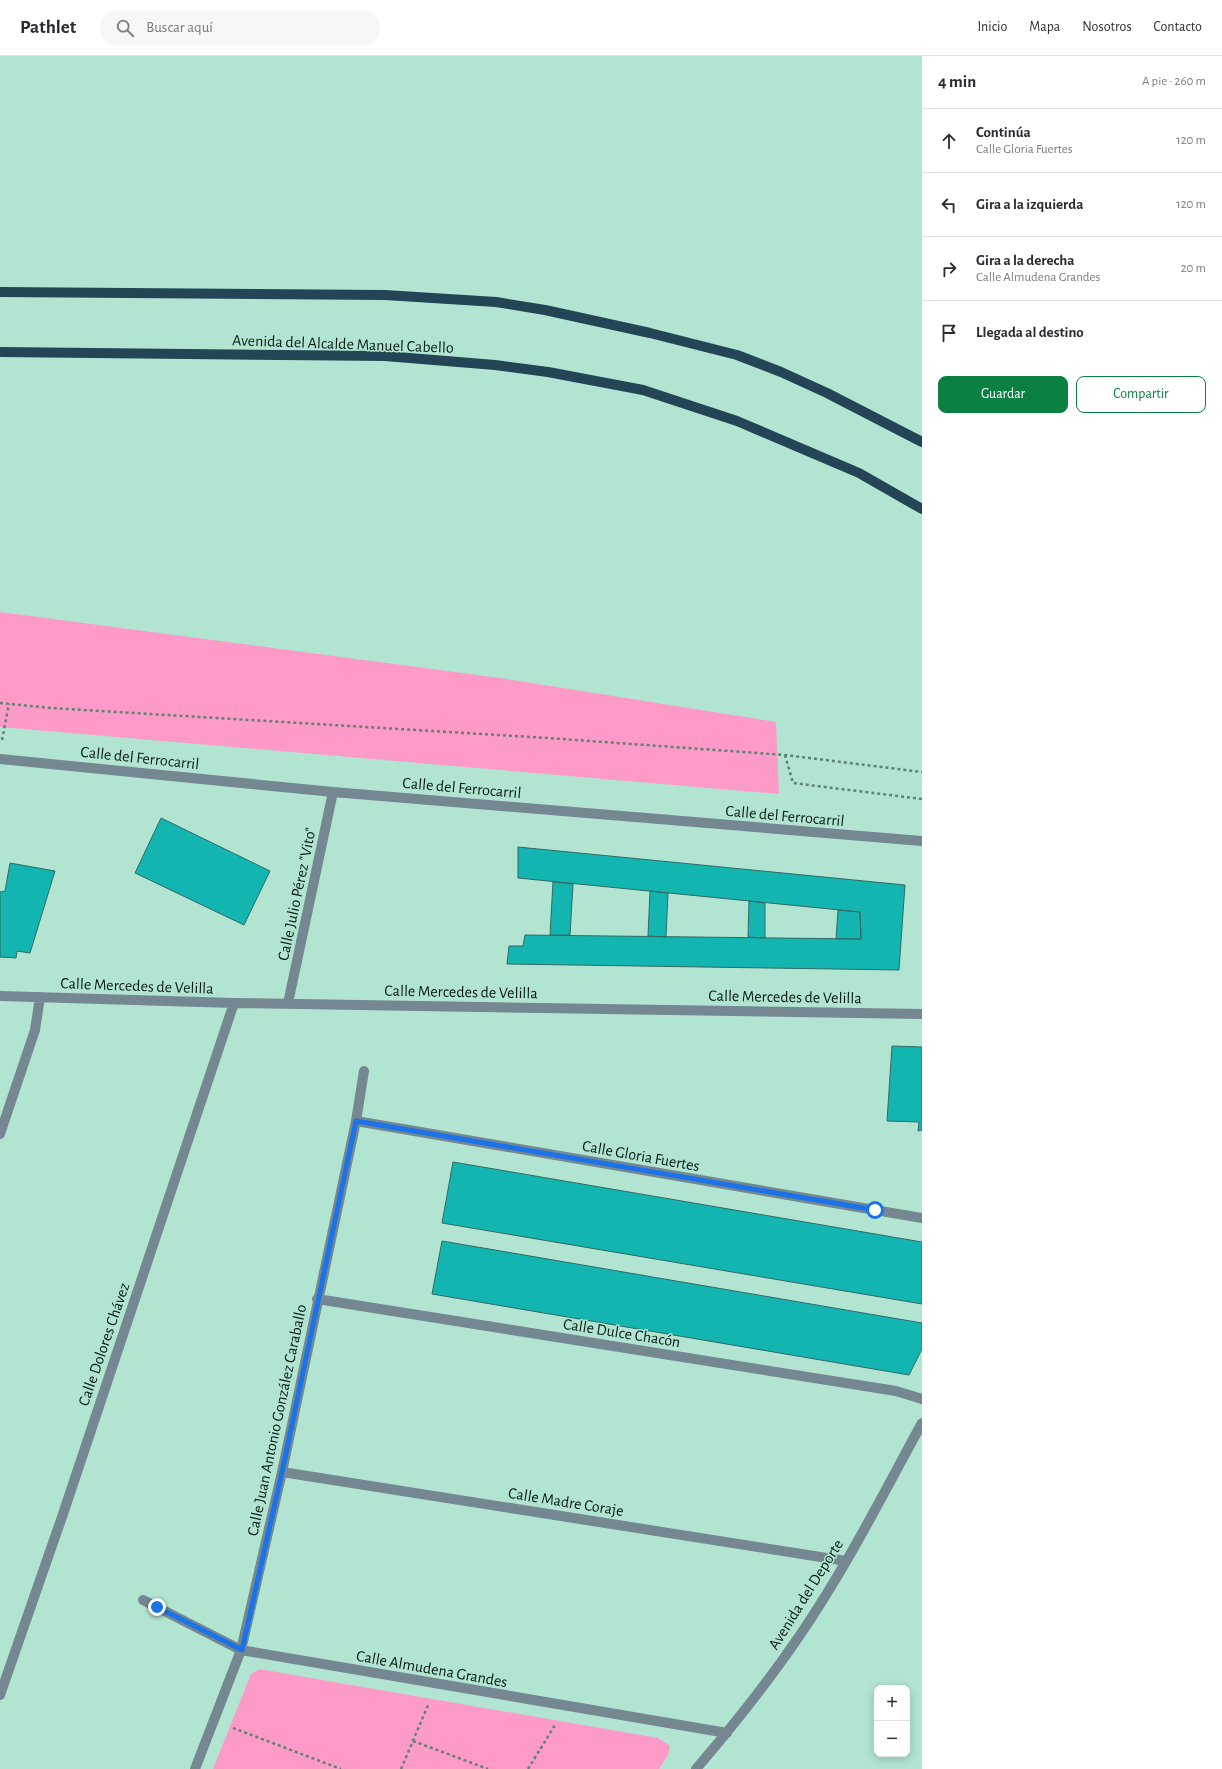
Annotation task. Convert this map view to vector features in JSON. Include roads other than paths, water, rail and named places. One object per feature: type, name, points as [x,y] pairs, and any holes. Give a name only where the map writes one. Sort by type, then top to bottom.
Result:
[{"type":"main road","points":[[0,292],[385,295],[496,302],[545,310],[672,338],[737,355],[781,372],[827,393],[922,442]]},
{"type":"main road","name":"Avenida del Alcalde Manuel Cabello","points":[[0,352],[385,356],[495,365],[548,372],[643,390],[737,421],[859,473],[922,509]]},
{"type":"street","name":"Calle del Ferrocarril","points":[[0,759],[333,792],[922,841]]},
{"type":"street","name":"Calle Julio Pérez \"Vito\"","points":[[288,1003],[333,792]]},
{"type":"street","name":"Calle Mercedes de Velilla","points":[[0,996],[234,1003],[922,1014]]},
{"type":"street","points":[[0,1134],[35,1030],[40,997]]},
{"type":"street","name":"Calle Dolores Chávez","points":[[0,1695],[63,1514],[234,1003]]},
{"type":"street","name":"Calle Juan Antonio González Caraballo","points":[[195,1769],[242,1650],[282,1472],[317,1299],[356,1121],[364,1071]]},
{"type":"street","name":"Calle Gloria Fuertes","points":[[356,1121],[922,1218]]},
{"type":"street","name":"Calle Dulce Chacón","points":[[317,1299],[888,1390],[922,1399]]},
{"type":"street","name":"Avenida del Deporte","points":[[696,1769],[727,1734],[800,1635],[846,1561],[922,1423]]},
{"type":"street","name":"Calle Madre Coraje","points":[[282,1472],[846,1561]]},
{"type":"street","name":"Calle Almudena Grandes","points":[[143,1600],[242,1650],[727,1734]]}]
